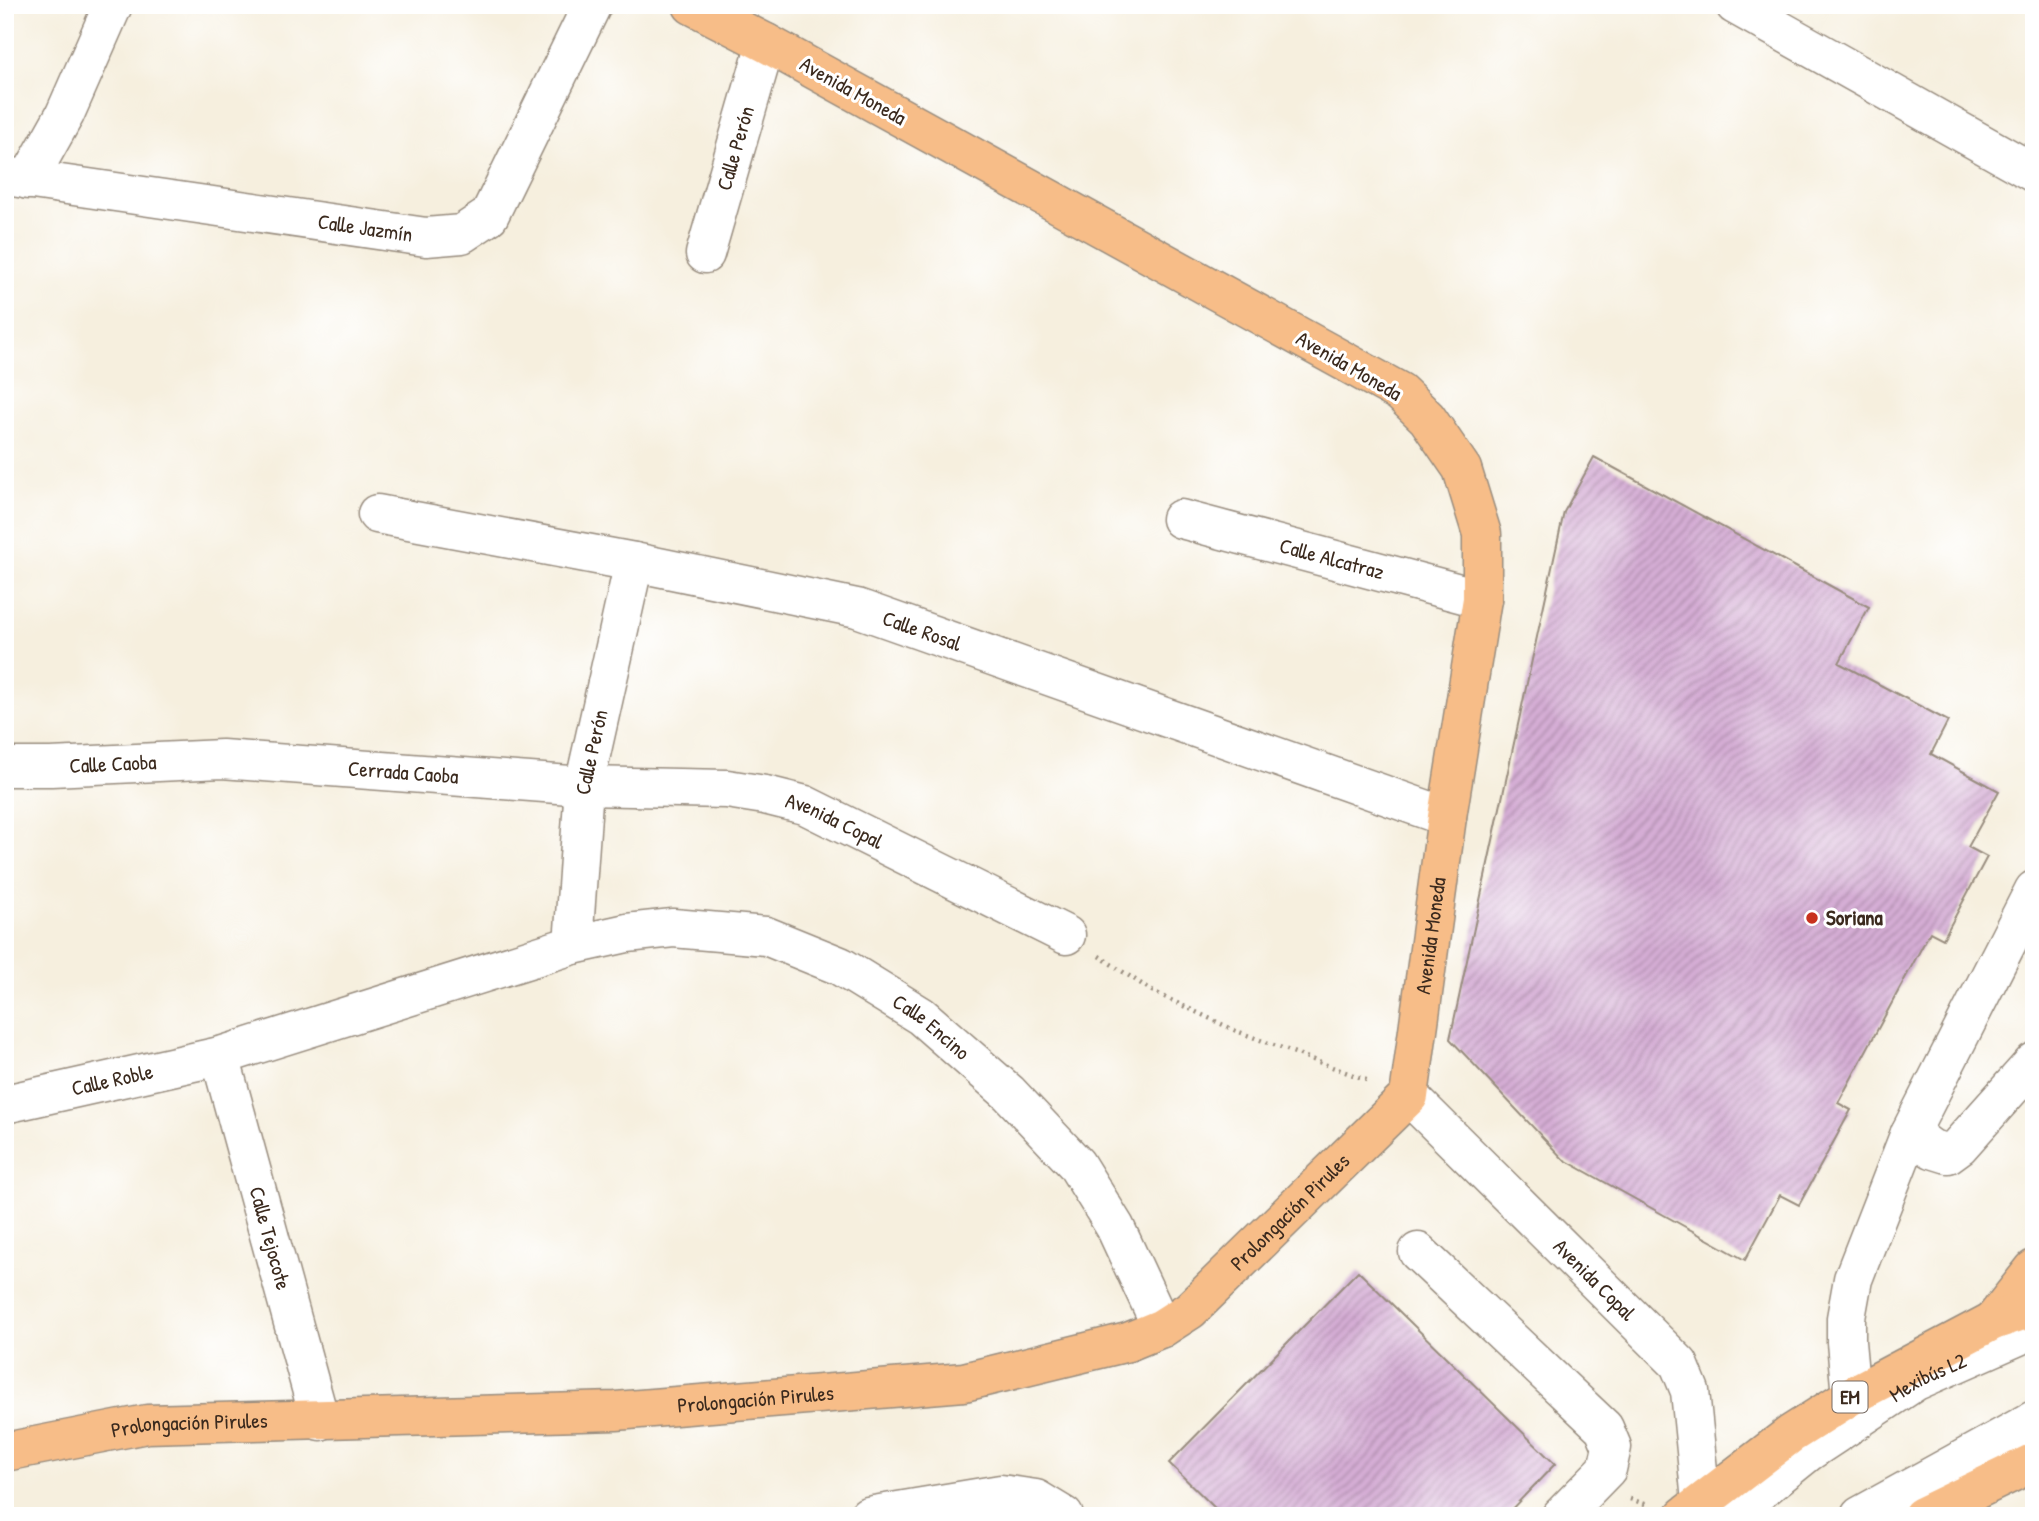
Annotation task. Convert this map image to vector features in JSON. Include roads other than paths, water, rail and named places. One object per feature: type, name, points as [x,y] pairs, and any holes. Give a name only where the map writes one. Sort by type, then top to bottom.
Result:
[{"type":"main road","name":"Avenida Moneda","points":[[692,5],[766,43],[1400,392],[1427,418],[1462,469],[1482,534],[1482,599],[1447,817],[1409,1096]]},
{"type":"main road","name":"Prolongación Pirules","points":[[5,1452],[147,1424],[616,1411],[964,1382],[1128,1342],[1162,1328],[1190,1310],[1409,1096]]},
{"type":"main road","points":[[1993,1321],[2034,1269]]},
{"type":"main road","name":"EM","points":[[1705,1511],[1791,1434],[1851,1396],[1993,1321],[2034,1307]]},
{"type":"main road","points":[[1922,1516],[2034,1462]]},
{"type":"street","points":[[17,178],[65,114],[113,5]]},
{"type":"street","name":"Calle Jazmín","points":[[17,178],[426,237],[462,234],[489,216],[592,5]]},
{"type":"street","points":[[1735,5],[2034,173]]},
{"type":"street","name":"Calle Perón","points":[[705,254],[766,43]]},
{"type":"street","name":"Calle Rosal","points":[[377,514],[634,562],[857,608],[1447,817]]},
{"type":"street","name":"Calle Alcatraz","points":[[1181,519],[1482,599]]},
{"type":"street","name":"Calle Perón","points":[[573,945],[584,786],[634,562]]},
{"type":"street","name":"Cerrada Caoba","points":[[222,759],[584,786]]},
{"type":"street","name":"Calle Caoba","points":[[5,766],[51,767],[222,759]]},
{"type":"street","name":"Avenida Copal","points":[[584,786],[727,789],[805,805],[1066,935]]},
{"type":"street","points":[[1851,1396],[1846,1318],[1853,1279],[1910,1133],[2034,890]]},
{"type":"street","name":"Calle Encino","points":[[220,1056],[573,945],[627,933],[673,928],[766,936],[840,966],[921,1016],[1009,1093],[1076,1164],[1115,1227],[1162,1328]]},
{"type":"street","name":"Calle Roble","points":[[5,1104],[220,1056]]},
{"type":"street","name":"Calle Tejocote","points":[[220,1056],[320,1421]]},
{"type":"street","points":[[1910,1133],[1932,1149],[1948,1154],[1959,1146],[2034,1062]]},
{"type":"street","name":"Avenida Copal","points":[[1409,1096],[1679,1364],[1690,1391],[1705,1511]]},
{"type":"street","points":[[1418,1252],[1604,1428],[1612,1447],[1607,1469],[1561,1516]]},
{"type":"street","name":"Mexibús L2","points":[[1705,1511],[1807,1453],[1916,1381],[2034,1329]]},
{"type":"street","points":[[1860,1516],[2034,1420]]},
{"type":"street","points":[[868,1516],[1001,1494],[1036,1499],[1064,1516]]},
{"type":"place","name":"Soriana","points":[[1812,918]]}]
